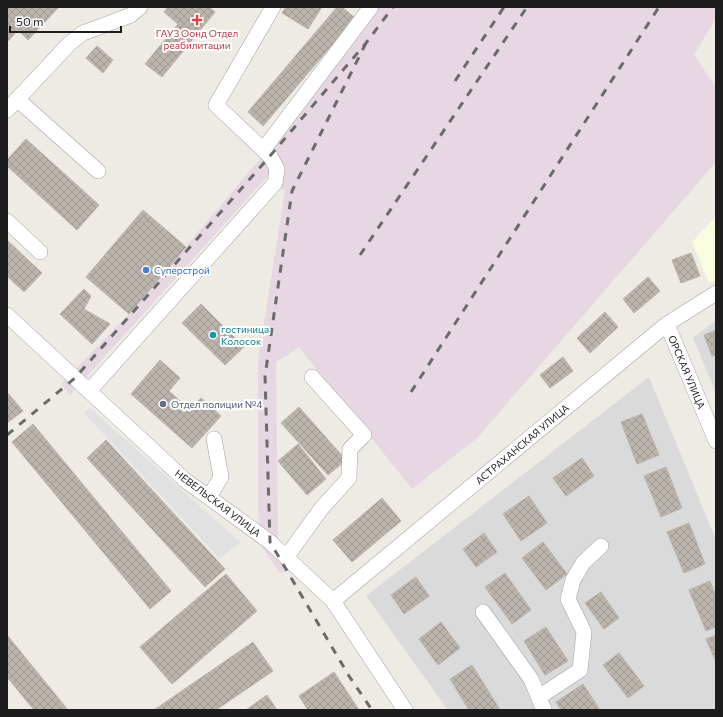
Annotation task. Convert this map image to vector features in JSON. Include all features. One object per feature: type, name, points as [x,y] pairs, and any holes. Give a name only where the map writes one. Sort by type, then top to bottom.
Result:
[{"type":"street","points":[[89,391],[275,183],[277,169],[270,156],[216,105],[273,7]]},
{"type":"street","points":[[263,150],[371,7]]},
{"type":"street","points":[[98,171],[12,104],[70,43],[83,33],[133,10]]},
{"type":"street","points":[[7,221],[40,252]]},
{"type":"street","name":"АСТРАХАНСКАЯ УЛИЦА","points":[[333,601],[667,324],[716,293]]},
{"type":"street","name":"НЕВЕЛЬСКАЯ УЛИЦА","points":[[7,315],[185,480],[209,496],[287,556],[333,601],[405,710]]},
{"type":"street","name":"ОРСКАЯ УЛИЦА","points":[[667,324],[716,442]]},
{"type":"street","points":[[287,556],[321,509],[349,478],[350,449],[364,435],[312,377]]},
{"type":"street","points":[[209,496],[221,477],[214,439]]},
{"type":"street","points":[[483,612],[531,679],[542,704],[580,670],[584,632],[568,599],[573,580],[583,563],[601,546]]},
{"type":"shaded area","points":[[376,7],[716,7],[716,18],[694,55],[716,87],[716,162],[477,438],[412,489],[299,347],[276,362],[278,537],[280,553],[289,568],[281,574],[263,549],[258,511],[258,360],[285,191],[268,176],[70,395],[61,384],[127,316],[276,140]]},
{"type":"shaded area","points":[[716,217],[716,280],[709,283],[692,242]]},
{"type":"shaded area","points":[[716,320],[716,393],[693,338]]},
{"type":"shaded area","points":[[649,377],[716,540],[716,709],[448,710],[366,596]]},
{"type":"shaded area","points":[[90,408],[240,542],[220,559],[84,413]]},
{"type":"building","points":[[7,7],[59,7],[28,40],[18,30],[7,42]]},
{"type":"building","points":[[168,7],[209,7],[215,12],[162,77],[145,64],[178,24],[164,12]]},
{"type":"building","points":[[286,7],[322,7],[308,29],[282,13]]},
{"type":"building","points":[[337,7],[342,7],[355,18],[263,126],[248,112]]},
{"type":"building","points":[[97,46],[113,60],[103,73],[86,58]]},
{"type":"building","points":[[26,139],[99,205],[77,230],[7,166],[7,160]]},
{"type":"building","points":[[143,210],[186,247],[129,314],[86,277]]},
{"type":"building","points":[[7,240],[42,273],[24,292],[7,276]]},
{"type":"building","points":[[691,253],[700,276],[681,283],[672,260]]},
{"type":"building","points":[[648,277],[660,291],[634,313],[623,299]]},
{"type":"building","points":[[84,289],[91,296],[84,309],[110,324],[92,344],[60,314]]},
{"type":"building","name":"гостиница Колосок","points":[[201,304],[244,347],[225,365],[182,323]]},
{"type":"building","points":[[605,312],[618,327],[590,353],[577,338]]},
{"type":"building","points":[[716,330],[716,355],[712,356],[704,335]]},
{"type":"building","points":[[563,357],[573,371],[550,388],[540,375]]},
{"type":"building","name":"Отдел полиции №4","points":[[160,360],[180,378],[169,391],[190,410],[201,398],[221,416],[192,448],[131,394]]},
{"type":"building","points":[[7,392],[23,411],[7,423]]},
{"type":"building","points":[[299,407],[346,460],[328,475],[281,423]]},
{"type":"building","points":[[642,414],[659,455],[637,464],[621,422]]},
{"type":"building","points":[[33,424],[171,591],[150,609],[12,442]]},
{"type":"building","points":[[106,440],[225,569],[205,587],[87,458]]},
{"type":"building","points":[[298,444],[326,479],[307,495],[278,461]]},
{"type":"building","points":[[582,458],[594,476],[566,496],[553,478]]},
{"type":"building","points":[[666,467],[682,508],[661,517],[644,476]]},
{"type":"building","points":[[529,496],[547,523],[521,541],[503,514]]},
{"type":"building","points":[[382,498],[401,521],[352,562],[333,540]]},
{"type":"building","points":[[689,523],[705,564],[684,573],[667,532]]},
{"type":"building","points":[[484,533],[497,552],[476,567],[463,549]]},
{"type":"building","points":[[543,542],[567,574],[546,590],[522,558]]},
{"type":"building","points":[[505,573],[531,610],[512,624],[485,587]]},
{"type":"building","points":[[226,574],[257,611],[172,684],[140,647]]},
{"type":"building","points":[[416,577],[429,596],[404,614],[391,595]]},
{"type":"building","points":[[710,581],[716,596],[716,627],[706,631],[689,590]]},
{"type":"building","points":[[601,592],[619,618],[604,629],[585,603]]},
{"type":"building","points":[[441,622],[460,648],[438,665],[419,639]]},
{"type":"building","points":[[546,627],[568,661],[545,675],[524,641]]},
{"type":"building","points":[[7,635],[68,710],[34,710],[7,677]]},
{"type":"building","points":[[716,635],[716,662],[706,639]]},
{"type":"building","points":[[253,642],[273,671],[216,710],[154,710]]},
{"type":"building","points":[[619,653],[644,686],[628,698],[603,665]]},
{"type":"building","points":[[472,665],[499,708],[496,710],[469,710],[450,679]]},
{"type":"building","points":[[334,672],[359,710],[308,710],[299,696]]},
{"type":"building","points":[[583,684],[600,710],[561,710],[556,702]]},
{"type":"building","points":[[267,695],[277,710],[246,710]]},
{"type":"railway","points":[[7,435],[75,378],[270,156],[366,43],[393,7]]},
{"type":"railway","points":[[455,81],[504,7]]},
{"type":"railway","points":[[360,255],[527,7]]},
{"type":"railway","points":[[411,392],[659,7]]},
{"type":"railway","points":[[366,43],[292,191],[265,376],[270,542],[349,676],[372,710]]},
{"type":"place","name":"ГАУЗ Оонд Отдел реабилитации","points":[[197,20]]},
{"type":"place","name":"Суперстрой","points":[[146,270]]},
{"type":"place","name":"гостиница Колосок","points":[[213,335]]},
{"type":"place","name":"Отдел полиции №4","points":[[163,404]]}]
